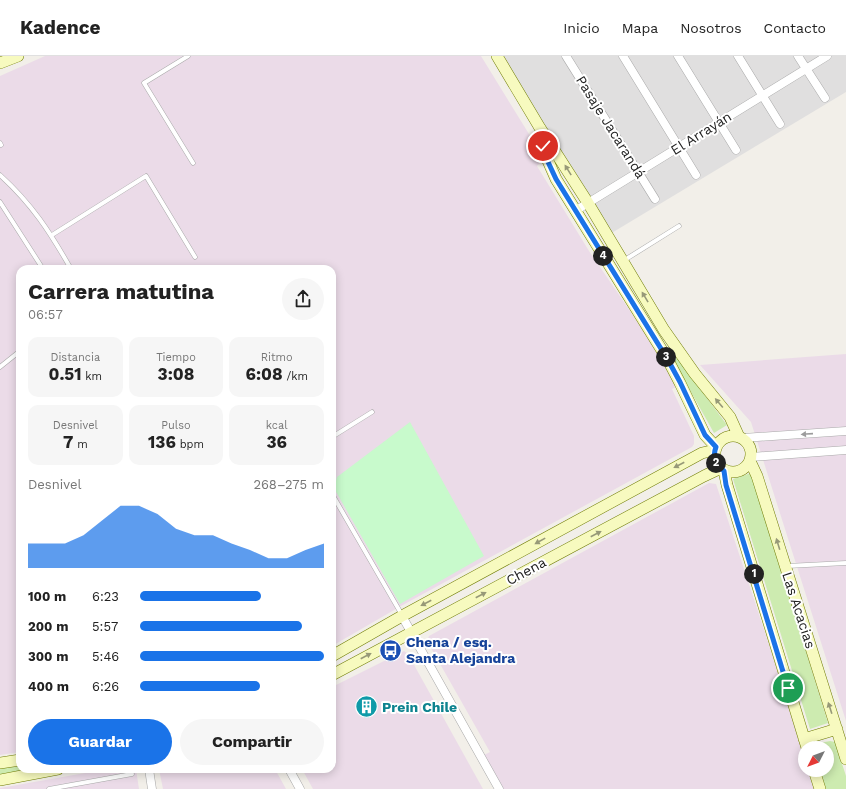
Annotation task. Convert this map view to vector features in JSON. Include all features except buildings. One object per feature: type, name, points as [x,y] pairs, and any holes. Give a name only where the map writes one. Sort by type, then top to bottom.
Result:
[{"type":"main road","points":[[0,63],[18,56]]},
{"type":"main road","points":[[497,56],[683,358],[730,417],[741,438],[750,447],[750,459],[745,468],[741,471],[733,473],[723,469],[716,462],[715,448],[705,435],[668,360],[556,179],[545,154],[540,128]]},
{"type":"main road","points":[[715,448],[725,437],[732,436],[741,438]]},
{"type":"main road","name":"Chena","points":[[336,654],[402,616],[702,453],[715,448]]},
{"type":"main road","name":"Las Acacias","points":[[750,459],[757,476],[846,759]]},
{"type":"main road","points":[[723,469],[726,485],[804,741]]},
{"type":"main road","name":"Chena","points":[[336,673],[697,479],[723,469]]},
{"type":"main road","points":[[811,741],[836,729]]},
{"type":"main road","points":[[0,763],[16,761]]},
{"type":"main road","points":[[0,780],[37,773]]},
{"type":"main road","points":[[816,777],[820,789]]},
{"type":"street","name":"Pasaje Jacarandá","points":[[566,56],[655,199]]},
{"type":"street","points":[[623,56],[696,175]]},
{"type":"street","points":[[678,56],[736,150]]},
{"type":"street","points":[[738,56],[780,124]]},
{"type":"street","points":[[798,56],[825,98]]},
{"type":"street","name":"El Arrayán","points":[[576,211],[827,56]]},
{"type":"street","points":[[741,438],[846,431]]},
{"type":"street","points":[[750,459],[846,450]]},
{"type":"street","points":[[402,616],[499,789]]},
{"type":"street","points":[[150,773],[152,789]]},
{"type":"street","points":[[291,773],[300,789]]},
{"type":"lane","points":[[188,56],[144,83],[193,163]]},
{"type":"lane","points":[[0,175],[25,199],[52,235],[69,265]]},
{"type":"lane","points":[[52,235],[146,176],[195,256]]},
{"type":"lane","points":[[0,202],[40,265]]},
{"type":"lane","points":[[623,262],[679,226]]},
{"type":"lane","points":[[0,367],[16,354]]},
{"type":"lane","points":[[336,434],[372,412]]},
{"type":"lane","points":[[336,501],[402,616]]},
{"type":"lane","points":[[785,566],[846,563]]},
{"type":"lane","points":[[49,789],[132,774]]},
{"type":"shaded area","points":[[45,56],[481,56],[537,147],[541,162],[537,166],[589,251],[661,356],[676,387],[672,389],[694,436],[694,444],[692,447],[401,606],[336,644],[336,265],[16,265],[16,753],[0,755],[0,76]]},
{"type":"shaded area","points":[[503,56],[846,56],[846,92],[610,234]]},
{"type":"shaded area","points":[[846,354],[846,721],[751,422],[700,365]]},
{"type":"shaded area","points":[[709,483],[716,484],[801,741],[798,741],[798,777],[812,777],[815,789],[500,789],[482,756],[490,752],[427,641],[429,636]]},
{"type":"shaded area","points":[[404,651],[408,654],[483,789],[313,789],[304,773],[336,773],[336,685]]},
{"type":"shaded area","points":[[85,773],[137,773],[139,789],[0,789]]},
{"type":"shaded area","points":[[160,773],[277,773],[286,789],[163,789]]},
{"type":"green space","points":[[677,358],[727,425],[714,433],[673,360]]},
{"type":"green space","points":[[410,422],[484,556],[400,604],[336,492],[337,477]]},
{"type":"green space","points":[[751,473],[828,723],[810,729],[733,479]]},
{"type":"green space","points":[[834,742],[846,776],[846,789],[826,789],[822,777],[834,777]]},
{"type":"green space","points":[[16,766],[16,772],[0,775],[0,768]]},
{"type":"place","name":"Chena / esq. Santa Alejandra","points":[[390,650]]},
{"type":"place","name":"Prein Chile","points":[[366,707]]},
{"type":"route","points":[[543,146],[548,162],[556,179],[668,360],[705,435],[716,447],[714,454],[716,462],[724,471],[726,485],[788,688]]}]
